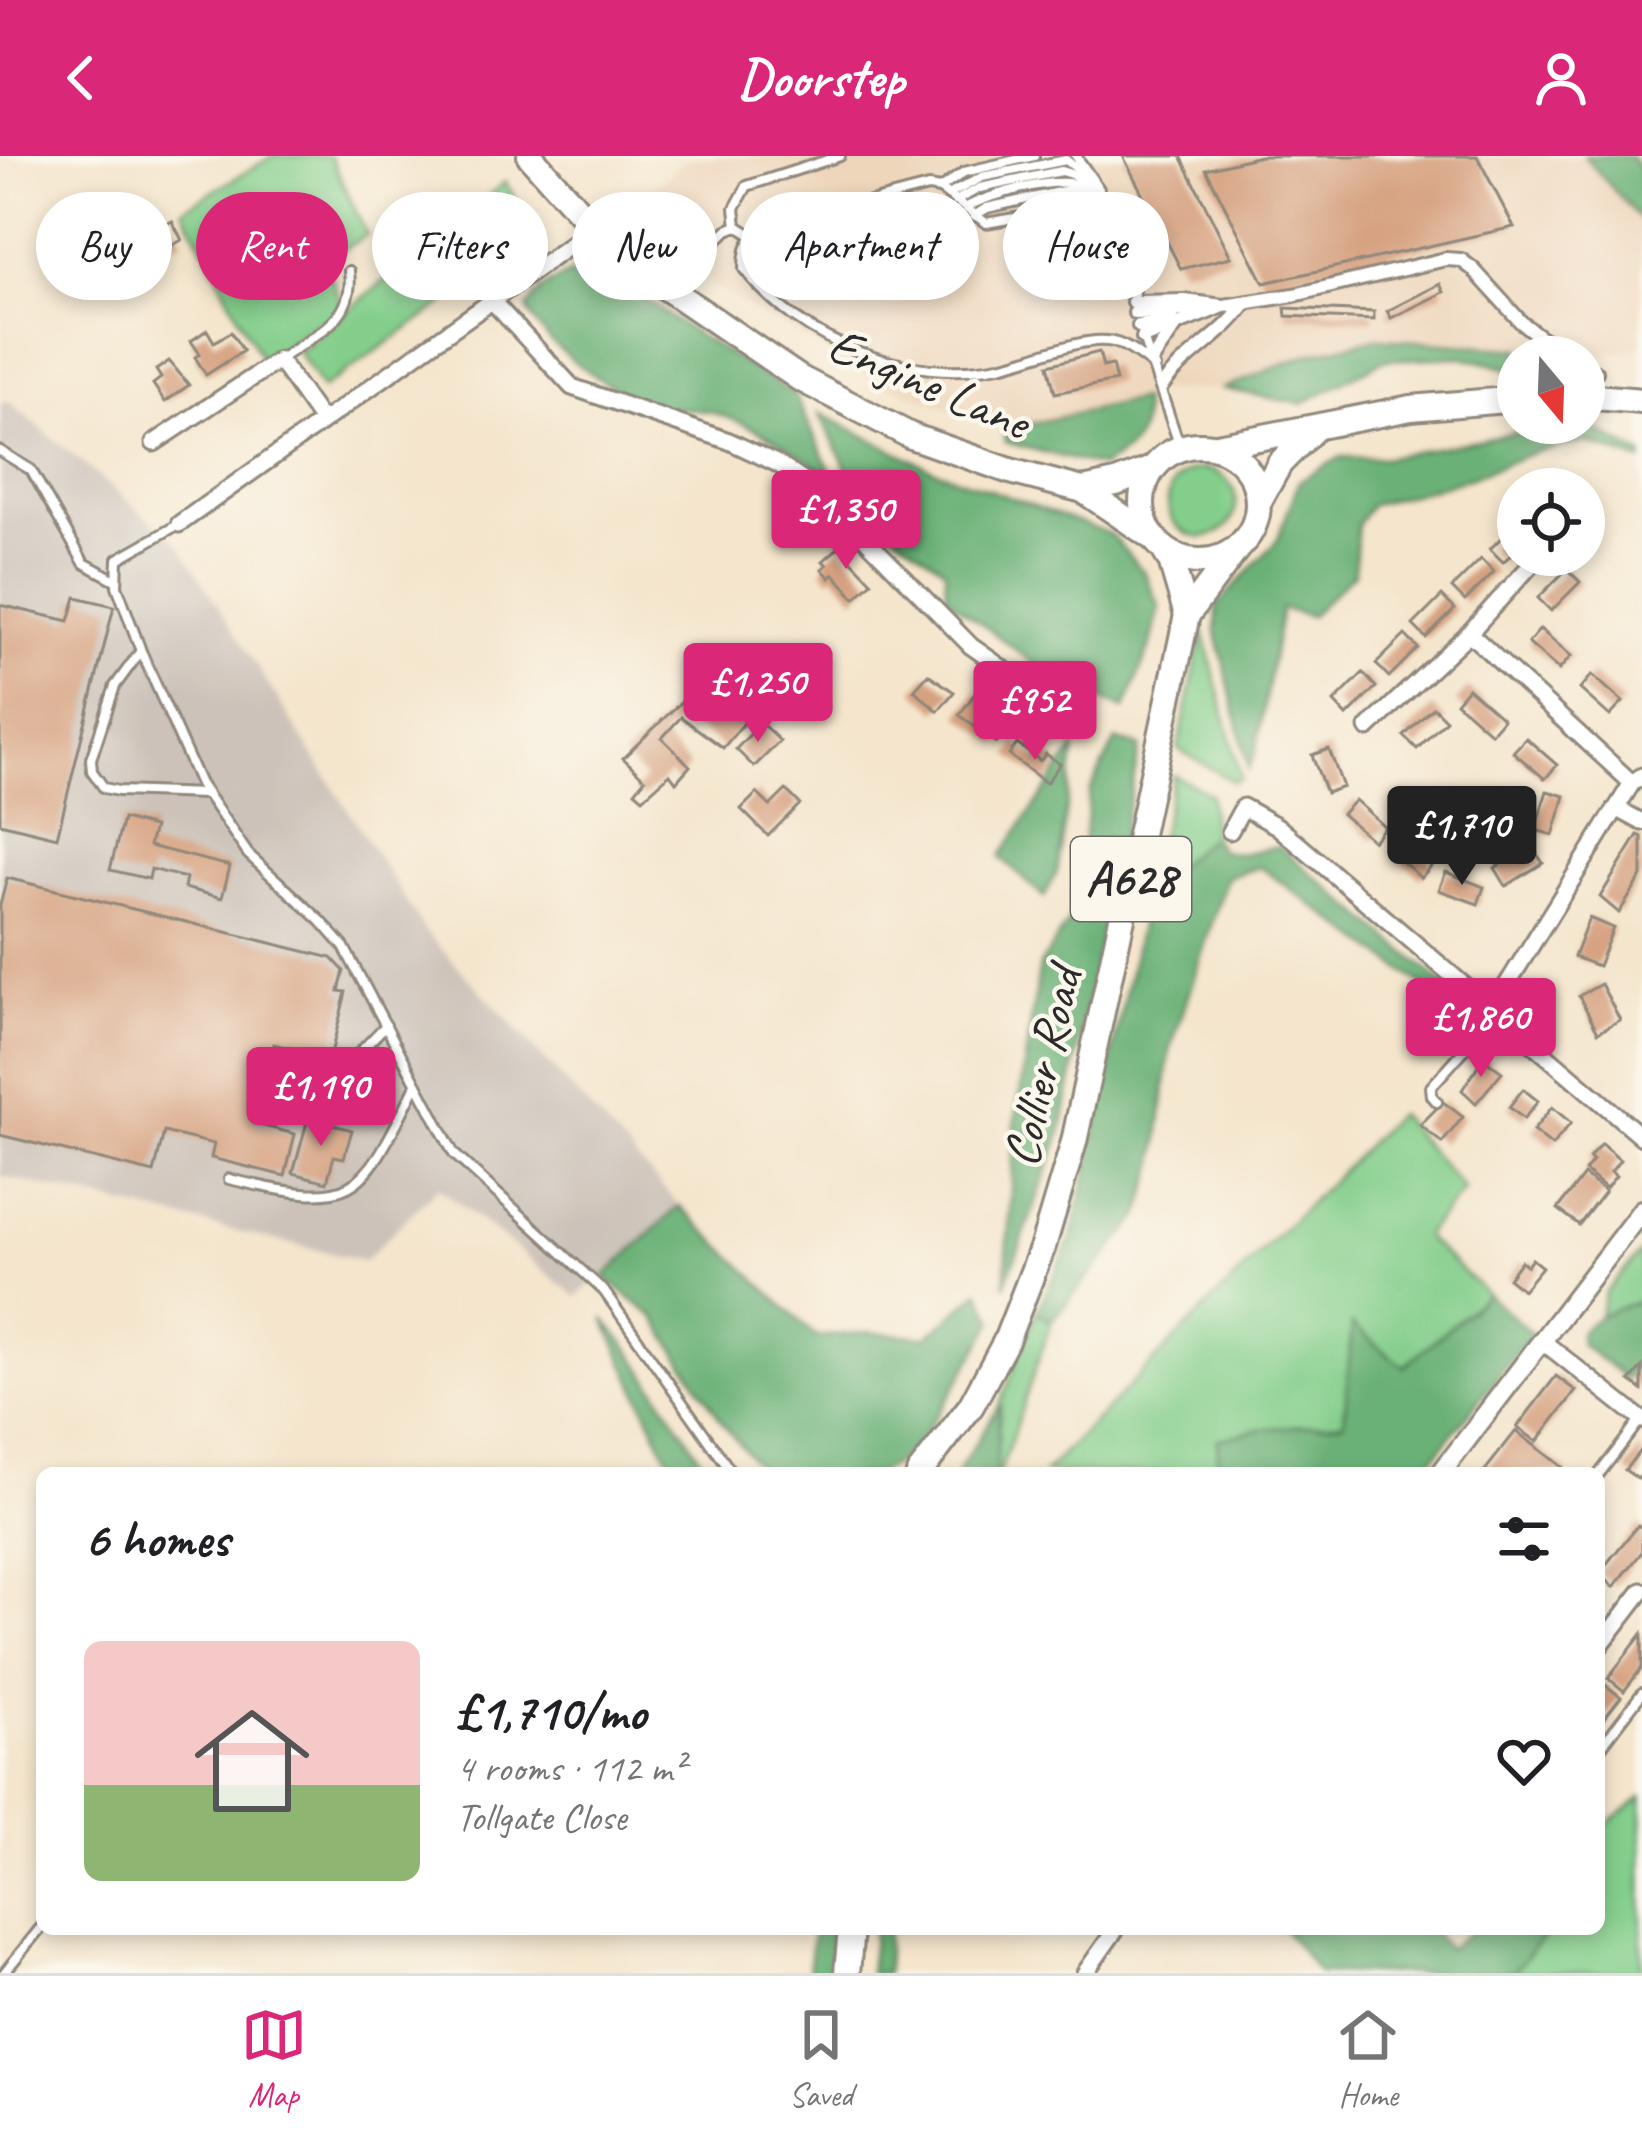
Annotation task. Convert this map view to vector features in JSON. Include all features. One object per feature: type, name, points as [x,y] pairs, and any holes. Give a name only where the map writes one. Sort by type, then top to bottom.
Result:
[{"type":"main road","name":"Engine Lane","points":[[530,156],[572,203]]},
{"type":"main road","name":"Engine Lane","points":[[680,300],[799,378],[911,436],[1010,471],[1083,490],[1159,543]]},
{"type":"main road","points":[[1605,398],[1642,401]]},
{"type":"main road","points":[[1083,490],[1152,469],[1180,447],[1217,446],[1411,409],[1497,401]]},
{"type":"main road","name":"A628","points":[[1238,547],[1254,526],[1259,501],[1280,463],[1314,429]]},
{"type":"main road","points":[[1217,446],[1247,467],[1259,501]]},
{"type":"main road","name":"A628","points":[[1152,469],[1142,497],[1147,526],[1159,543]]},
{"type":"main road","points":[[1159,543],[1192,561],[1209,561],[1238,547]]},
{"type":"main road","name":"Collier Road","points":[[1159,543],[1171,561],[1187,615]]},
{"type":"main road","name":"Collier Road","points":[[938,1460],[1006,1341],[1043,1246],[1074,1142],[1187,615],[1238,547]]},
{"type":"main road","points":[[848,1973],[851,1935]]},
{"type":"street","points":[[179,524],[572,244]]},
{"type":"street","points":[[1137,320],[1245,304],[1446,259],[1461,260],[1538,336]]},
{"type":"street","points":[[1137,320],[1185,301],[1225,306]]},
{"type":"street","points":[[493,302],[572,387],[729,440],[820,492],[971,646],[1074,719]]},
{"type":"street","points":[[1162,386],[1245,304]]},
{"type":"street","points":[[1137,320],[1175,326],[1225,306]]},
{"type":"street","points":[[1153,364],[1175,326]]},
{"type":"street","points":[[154,442],[279,360],[322,421]]},
{"type":"street","points":[[1368,728],[1469,633],[1521,576]]},
{"type":"street","points":[[1469,633],[1637,779],[1495,1010]]},
{"type":"street","points":[[1230,831],[1244,807],[1277,826],[1642,1137]]},
{"type":"street","points":[[1618,809],[1642,822]]},
{"type":"street","points":[[1446,1467],[1642,1210]]},
{"type":"street","points":[[1541,1340],[1641,1419]]},
{"type":"street","points":[[1605,1639],[1642,1591]]},
{"type":"street","points":[[1085,1973],[1112,1935]]},
{"type":"lane","points":[[736,226],[735,208],[747,186],[840,156]]},
{"type":"lane","points":[[950,192],[964,172],[1034,156]]},
{"type":"lane","points":[[1076,156],[1093,176],[1094,192]]},
{"type":"lane","points":[[954,192],[982,177],[1066,160],[1086,176],[1091,192]]},
{"type":"lane","points":[[1015,192],[1065,181],[1086,192]]},
{"type":"lane","points":[[736,226],[741,229]]},
{"type":"lane","points":[[717,241],[736,226]]},
{"type":"lane","points":[[279,360],[344,312],[352,292],[349,271]]},
{"type":"lane","points":[[777,300],[801,320],[887,363],[941,373],[997,367],[1103,340],[1125,345],[1153,364]]},
{"type":"lane","points":[[1137,300],[1137,320],[1180,447]]},
{"type":"lane","points":[[0,451],[31,470],[84,563],[117,580]]},
{"type":"lane","points":[[179,524],[118,559],[117,580],[141,651],[207,794],[248,854],[344,947],[454,1154],[604,1291],[728,1467]]},
{"type":"lane","points":[[141,651],[115,686],[91,759],[92,771],[104,788],[118,791],[207,794]]},
{"type":"lane","points":[[1437,1102],[1431,1087],[1495,1010]]},
{"type":"lane","points":[[290,1086],[344,1096],[358,1054],[386,1025]]},
{"type":"lane","points":[[229,1179],[307,1196],[344,1189],[379,1160],[417,1084]]},
{"type":"lane","points":[[1604,1467],[1641,1419]]},
{"type":"lane","points":[[1605,1742],[1642,1694]]},
{"type":"lane","points":[[4,1973],[36,1934]]},
{"type":"shaded area","points":[[690,156],[1584,156],[1642,222],[1642,346],[1605,356],[1605,336],[1497,336],[1497,350],[1308,354],[1223,389],[1153,391],[1003,430],[881,383],[717,288],[717,192],[650,192]]},
{"type":"shaded area","points":[[0,402],[11,403],[179,544],[425,931],[680,1206],[577,1297],[438,1187],[364,1261],[0,1176]]},
{"type":"green space","points":[[273,156],[330,156],[347,192],[212,192]]},
{"type":"green space","points":[[1584,156],[1631,156],[1642,172],[1642,222]]},
{"type":"green space","points":[[505,182],[511,192],[493,192]]},
{"type":"green space","points":[[348,194],[367,235],[348,246]]},
{"type":"green space","points":[[196,201],[196,234],[183,209]]},
{"type":"green space","points":[[572,274],[572,300],[647,300],[795,395],[836,482],[747,425],[714,413],[658,406],[598,378],[547,337],[527,308],[534,300],[548,300],[548,286]]},
{"type":"green space","points":[[372,291],[372,300],[449,300],[322,389],[298,352]]},
{"type":"green space","points":[[230,300],[340,300],[344,309],[262,361]]},
{"type":"green space","points":[[1378,338],[1497,347],[1497,366],[1463,357],[1384,360],[1302,404],[1223,389],[1308,354]]},
{"type":"green space","points":[[1141,399],[1142,424],[1135,441],[1101,467],[1005,442],[1003,430]]},
{"type":"green space","points":[[819,413],[930,468],[1110,534],[1144,572],[1160,607],[1125,709],[1053,678],[946,597],[945,569],[869,514]]},
{"type":"green space","points":[[1605,435],[1642,455],[1642,462],[1591,444],[1605,444]]},
{"type":"green space","points":[[1497,436],[1497,444],[1575,444],[1535,452],[1466,479],[1371,505],[1358,524],[1354,573],[1310,616],[1281,609],[1249,769],[1216,630],[1217,605],[1277,541],[1299,481],[1341,457],[1383,458]]},
{"type":"green space","points":[[1202,469],[1226,479],[1236,503],[1226,527],[1202,537],[1178,527],[1168,503],[1178,479]]},
{"type":"green space","points":[[1203,629],[1241,778],[1234,782],[1178,749]]},
{"type":"green space","points":[[1116,740],[1140,747],[1060,1137],[1005,1286],[1015,1125],[1040,965],[1074,913],[1090,791]]},
{"type":"green space","points":[[1075,748],[1057,872],[1044,897],[1000,857]]},
{"type":"green space","points":[[1174,775],[1210,794],[1212,836],[1148,889]]},
{"type":"green space","points":[[1212,836],[1220,851],[1240,854],[1279,846],[1456,994],[1445,1001],[1260,867],[1227,877],[1170,1051],[1156,1163],[1140,1216],[1051,1322],[1037,1311],[1072,1237],[1148,889]]},
{"type":"green space","points":[[1397,1114],[1464,1190],[1424,1236],[1487,1294],[1404,1367],[1352,1326],[1344,1422],[1262,1429],[1218,1439],[1219,1467],[1050,1467]]},
{"type":"green space","points":[[680,1206],[816,1337],[868,1332],[927,1337],[980,1291],[994,1321],[942,1408],[891,1466],[758,1467],[722,1422],[655,1318],[604,1277]]},
{"type":"green space","points":[[1642,1251],[1642,1300],[1599,1316],[1605,1293]]},
{"type":"green space","points":[[1487,1294],[1532,1334],[1426,1467],[1219,1467],[1217,1439],[1262,1429],[1344,1422],[1352,1325],[1404,1367]]},
{"type":"green space","points":[[1642,1300],[1642,1358],[1626,1379],[1580,1344],[1579,1333],[1599,1316]]},
{"type":"green space","points":[[1037,1311],[1051,1322],[1002,1467],[996,1467],[1000,1404]]},
{"type":"green space","points":[[604,1318],[706,1467],[672,1467]]},
{"type":"green space","points":[[1000,1404],[996,1467],[961,1467]]},
{"type":"green space","points":[[1642,1797],[1642,1973],[1512,1973],[1546,1935],[1605,1935],[1605,1825]]},
{"type":"green space","points":[[812,1935],[834,1935],[831,1973],[808,1973]]},
{"type":"green space","points":[[873,1935],[888,1935],[886,1973],[869,1973]]},
{"type":"green space","points":[[1288,1935],[1435,1935],[1448,1949],[1466,1935],[1546,1935],[1512,1973],[1319,1973]]},
{"type":"building","points":[[1123,156],[1181,156],[1231,257],[1181,269],[1169,246],[1169,192],[1141,192]]},
{"type":"building","points":[[1260,156],[1477,156],[1514,227],[1264,283],[1206,169]]},
{"type":"building","points":[[172,221],[182,240],[172,245]]},
{"type":"building","points":[[1440,284],[1444,292],[1391,318],[1387,311]]},
{"type":"building","points":[[1285,308],[1374,312],[1374,320],[1286,316]]},
{"type":"building","points":[[207,330],[214,342],[231,332],[243,351],[206,375],[191,341]]},
{"type":"building","points":[[1099,352],[1103,367],[1112,365],[1116,381],[1055,393],[1048,365]]},
{"type":"building","points":[[169,361],[189,385],[165,402],[153,384],[161,378],[156,370]]},
{"type":"building","points":[[839,547],[872,582],[855,598],[834,574],[830,578],[822,569],[827,565],[823,561]]},
{"type":"building","points":[[1481,559],[1494,572],[1465,601],[1452,588]]},
{"type":"building","points":[[1560,576],[1574,576],[1580,582],[1551,611],[1538,598]]},
{"type":"building","points":[[1442,596],[1455,609],[1426,638],[1413,625]]},
{"type":"building","points":[[76,597],[114,606],[57,837],[0,823],[0,605],[69,621]]},
{"type":"building","points":[[1540,629],[1571,656],[1559,670],[1528,643]]},
{"type":"building","points":[[1405,635],[1418,648],[1389,677],[1376,664]]},
{"type":"building","points":[[1363,673],[1376,687],[1347,716],[1334,702]]},
{"type":"building","points":[[928,674],[954,692],[938,711],[914,690]]},
{"type":"building","points":[[1592,675],[1623,702],[1610,716],[1580,689]]},
{"type":"building","points":[[1468,688],[1503,719],[1491,733],[1456,702]]},
{"type":"building","points":[[976,692],[1014,721],[997,743],[959,715]]},
{"type":"building","points":[[696,698],[711,709],[721,698],[748,718],[723,748],[681,717],[662,738],[690,766],[676,782],[670,774],[643,798],[635,791],[645,779],[623,758],[682,701],[688,707]]},
{"type":"building","points":[[1433,707],[1446,720],[1417,749],[1404,736]]},
{"type":"building","points":[[761,723],[780,741],[754,767],[736,749]]},
{"type":"building","points":[[1526,738],[1557,765],[1545,779],[1513,752]]},
{"type":"building","points":[[1017,744],[1040,761],[1046,754],[1060,764],[1046,783],[1009,755]]},
{"type":"building","points":[[1329,749],[1343,787],[1326,793],[1312,755]]},
{"type":"building","points":[[786,790],[800,804],[768,836],[741,809],[757,793],[770,806]]},
{"type":"building","points":[[1547,791],[1565,796],[1553,835],[1535,830]]},
{"type":"building","points":[[1355,800],[1385,827],[1373,841],[1342,814]]},
{"type":"building","points":[[123,819],[154,827],[149,846],[230,866],[222,898],[184,888],[186,878],[151,869],[149,879],[110,870]]},
{"type":"building","points":[[1638,835],[1642,837],[1642,876],[1619,913],[1600,897]]},
{"type":"building","points":[[1402,837],[1433,864],[1421,878],[1390,851]]},
{"type":"building","points":[[1531,845],[1543,863],[1506,886],[1495,868]]},
{"type":"building","points":[[1446,872],[1484,887],[1478,904],[1439,890]]},
{"type":"building","points":[[7,878],[332,958],[344,971],[339,991],[346,992],[330,1058],[274,1044],[255,1124],[295,1134],[285,1176],[211,1158],[214,1144],[164,1132],[154,1173],[0,1135],[0,905]]},
{"type":"building","points":[[1589,918],[1613,928],[1598,966],[1574,957]]},
{"type":"building","points":[[1601,984],[1620,1020],[1598,1032],[1579,996]]},
{"type":"building","points":[[1483,1058],[1502,1072],[1476,1103],[1462,1090]]},
{"type":"building","points":[[1523,1089],[1538,1101],[1524,1119],[1509,1107]]},
{"type":"building","points":[[1443,1102],[1463,1117],[1442,1143],[1420,1125]]},
{"type":"building","points":[[1552,1107],[1571,1123],[1552,1146],[1533,1131]]},
{"type":"building","points":[[308,1118],[352,1130],[344,1158],[334,1156],[327,1182],[293,1173]]},
{"type":"building","points":[[1601,1144],[1620,1160],[1606,1188],[1585,1171]]},
{"type":"building","points":[[1584,1175],[1605,1191],[1579,1225],[1558,1209]]},
{"type":"building","points":[[1532,1259],[1542,1267],[1523,1290],[1508,1278],[1521,1261],[1527,1266]]},
{"type":"building","points":[[1642,1367],[1642,1390],[1630,1381]]},
{"type":"building","points":[[1556,1376],[1576,1391],[1537,1442],[1517,1427]]},
{"type":"building","points":[[1516,1431],[1562,1467],[1488,1467]]},
{"type":"building","points":[[1642,1448],[1642,1474],[1638,1479],[1625,1470]]},
{"type":"building","points":[[1638,1525],[1642,1528],[1642,1552],[1614,1587],[1605,1579],[1605,1566]]},
{"type":"building","points":[[1642,1634],[1642,1668],[1624,1691],[1608,1678]]},
{"type":"building","points":[[1605,1685],[1621,1697],[1605,1717]]}]
